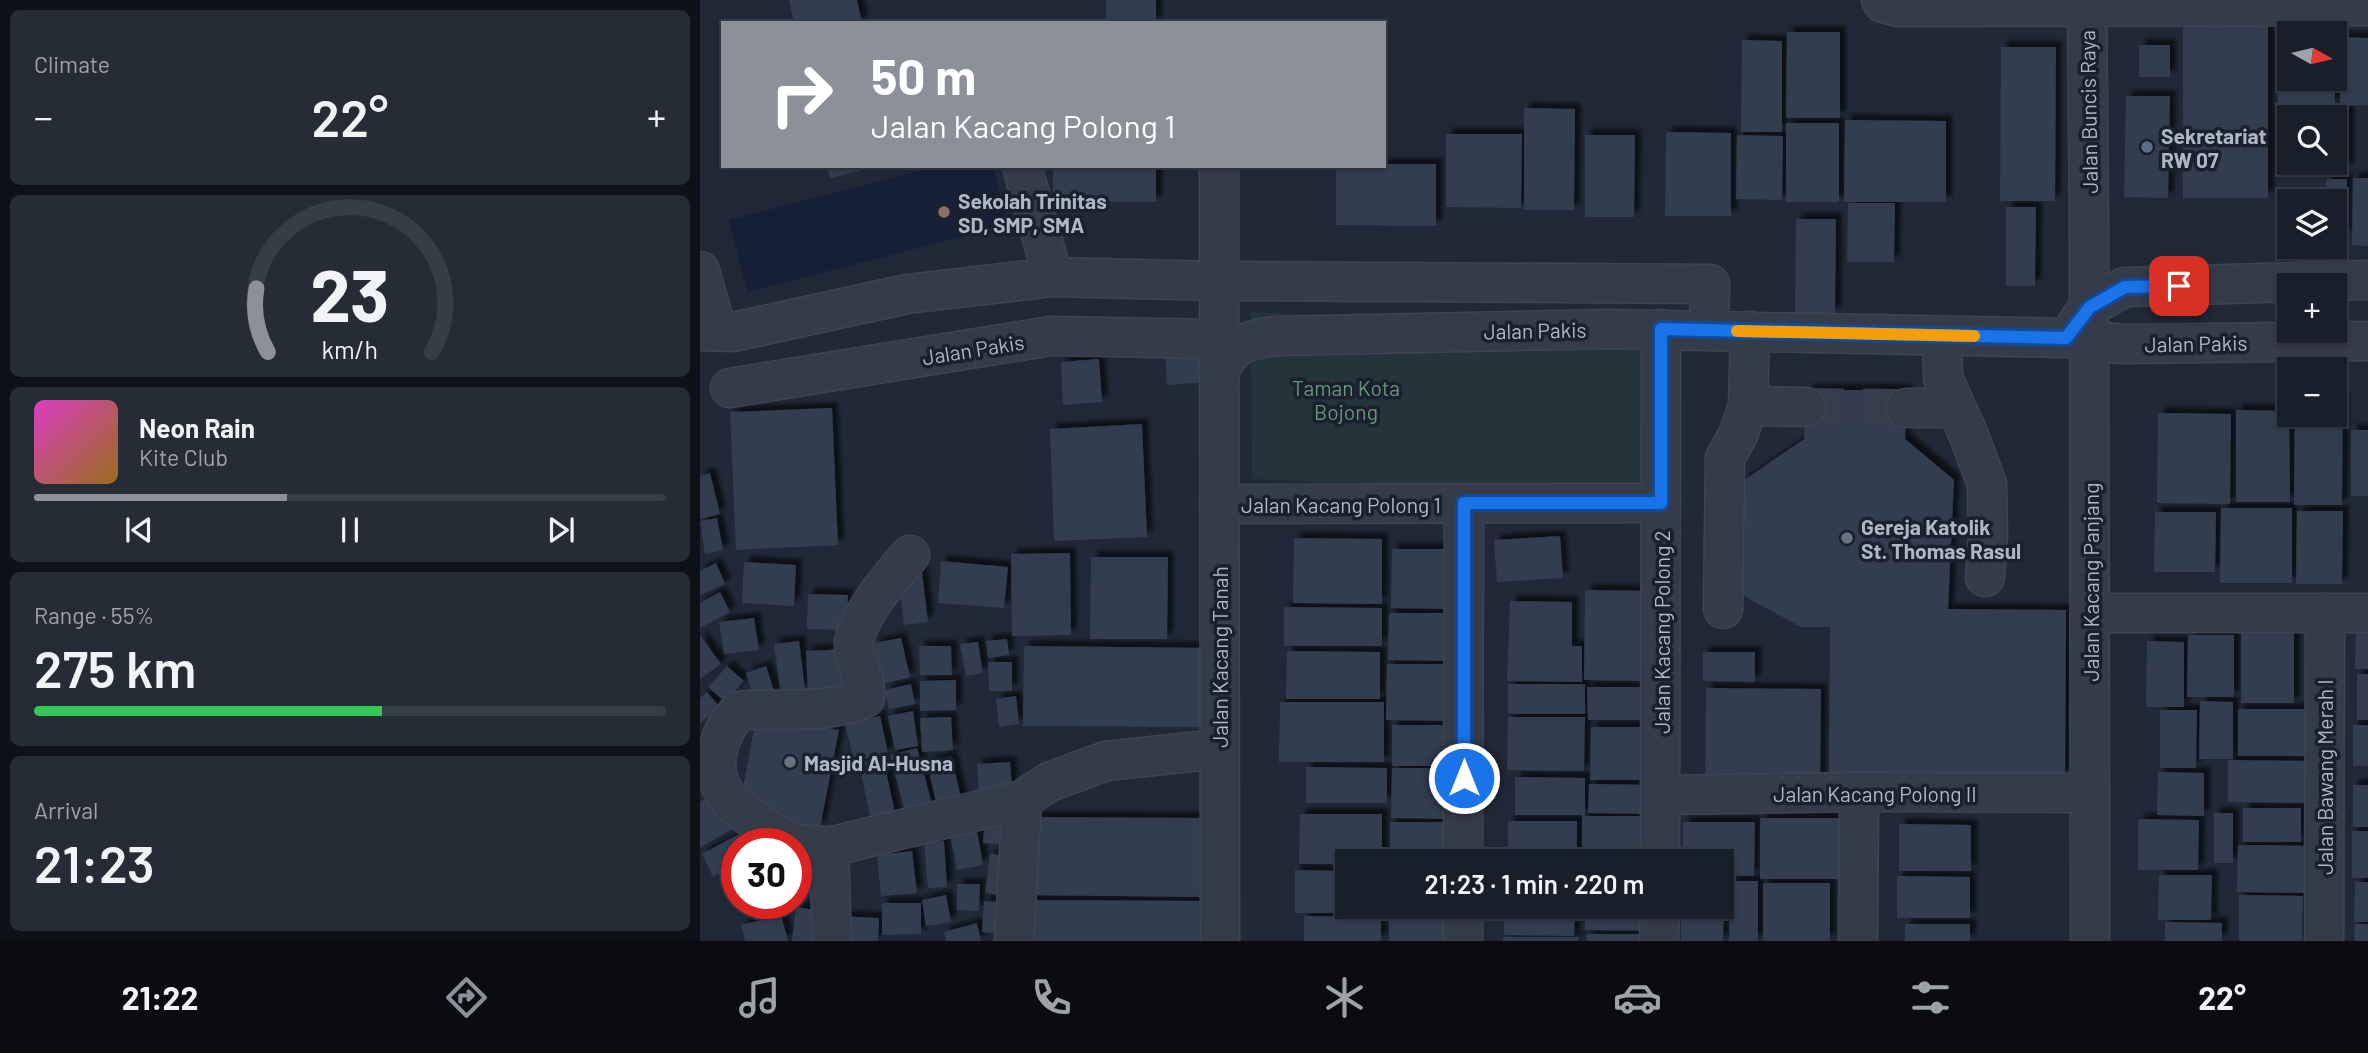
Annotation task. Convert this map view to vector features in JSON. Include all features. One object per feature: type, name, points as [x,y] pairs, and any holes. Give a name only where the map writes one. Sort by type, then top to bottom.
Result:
[{"type":"street","name":"Jalan Buncis Raya","points":[[2087,3],[2089,224]]},
{"type":"street","points":[[1890,4],[2323,3],[2368,6]]},
{"type":"street","points":[[1023,168],[1053,277]]},
{"type":"street","points":[[1218,356],[1219,168]]},
{"type":"street","name":"Jalan Kacang Panjang","points":[[2089,224],[2082,329],[2090,613],[2090,941]]},
{"type":"street","points":[[700,271],[708,331],[733,332],[907,294],[1053,277],[1219,281],[1710,284],[1709,330]]},
{"type":"street","points":[[2082,329],[2125,287],[2368,280]]},
{"type":"street","points":[[1608,283],[1608,329],[1661,329]]},
{"type":"street","name":"Jalan Pakis","points":[[730,388],[1051,336],[1218,356],[1250,340],[1275,336],[1608,329]]},
{"type":"street","name":"Jalan Pakis","points":[[1661,329],[1942,336],[2082,329],[2123,344],[2368,341]]},
{"type":"street","name":"Jalan Kacang Polong 2","points":[[1660,849],[1661,329]]},
{"type":"street","points":[[1723,609],[1725,458],[1738,435],[1748,406],[1750,331]]},
{"type":"street","points":[[1942,336],[1943,378],[1987,484],[1986,577]]},
{"type":"street","name":"Jalan Kacang Tanah","points":[[1218,356],[1220,941]]},
{"type":"street","points":[[1748,406],[1806,407]]},
{"type":"street","points":[[1906,408],[1956,408]]},
{"type":"street","name":"Jalan Kacang Polong 1","points":[[1463,849],[1464,503]]},
{"type":"street","name":"Jalan Kacang Polong 1","points":[[1219,504],[1661,503]]},
{"type":"street","points":[[765,828],[726,796],[708,752],[718,743],[727,723],[739,711],[827,706],[854,703],[865,698],[866,687],[853,648],[855,631],[891,576],[910,555]]},
{"type":"street","name":"Jalan Bawang Merah I","points":[[2324,941],[2325,612]]},
{"type":"street","points":[[2090,613],[2368,612]]},
{"type":"street","points":[[812,844],[1022,800],[1049,782],[1106,761],[1219,749]]},
{"type":"street","points":[[1858,792],[1858,941]]},
{"type":"street","name":"Jalan Kacang Polong II","points":[[1660,795],[2090,793]]},
{"type":"street","points":[[1014,941],[1022,800]]},
{"type":"street","points":[[812,867],[832,941]]},
{"type":"street","points":[[1463,919],[1463,941]]},
{"type":"street","points":[[1660,919],[1660,941]]},
{"type":"green space","name":"Taman Kota Bojong","points":[[1251,312],[1607,328],[1671,367],[1668,494],[1252,479]]},
{"type":"water","points":[[930,168],[994,168],[1008,225],[747,292],[729,220]]},
{"type":"building","points":[[789,0],[857,0],[862,21],[794,21]]},
{"type":"building","points":[[1106,0],[1156,0],[1156,21],[1106,21]]},
{"type":"building","points":[[2183,26],[2268,26],[2268,198],[2183,198]]},
{"type":"building","points":[[1787,32],[1840,32],[1840,118],[1786,118]]},
{"type":"building","points":[[2347,37],[2368,38],[2368,105],[2340,105],[2340,91],[2347,91]]},
{"type":"building","points":[[1742,40],[1782,41],[1782,132],[1741,132]]},
{"type":"building","points":[[2139,45],[2170,45],[2170,77],[2139,77]]},
{"type":"building","points":[[2001,47],[2056,47],[2055,201],[2000,201]]},
{"type":"building","points":[[2278,91],[2335,91],[2335,105],[2278,104]]},
{"type":"building","name":"Sekretariat RW 07","points":[[2126,96],[2170,96],[2168,198],[2124,197]]},
{"type":"building","points":[[1524,108],[1575,109],[1574,210],[1524,210]]},
{"type":"building","points":[[2347,110],[2348,110],[2347,169]]},
{"type":"building","points":[[1845,120],[1946,121],[1946,202],[1844,202]]},
{"type":"building","points":[[1786,123],[1839,123],[1839,202],[1786,202]]},
{"type":"building","points":[[1666,132],[1731,133],[1731,216],[1665,216]]},
{"type":"building","points":[[1446,134],[1522,134],[1521,208],[1446,207]]},
{"type":"building","points":[[1585,135],[1635,135],[1634,217],[1585,217]]},
{"type":"building","points":[[1737,135],[1783,136],[1782,200],[1736,199]]},
{"type":"building","points":[[1436,164],[1436,226],[1336,225],[1336,168]]},
{"type":"building","points":[[828,168],[872,168],[830,178]]},
{"type":"building","points":[[1053,168],[1156,168],[1156,202],[1053,201]]},
{"type":"building","points":[[2353,178],[2368,178],[2368,246],[2352,245]]},
{"type":"building","points":[[2326,179],[2347,179],[2347,189],[2326,189]]},
{"type":"building","points":[[1848,203],[1895,203],[1894,262],[1847,262]]},
{"type":"building","points":[[2006,207],[2036,207],[2035,286],[2006,286]]},
{"type":"building","points":[[1796,219],[1836,219],[1835,313],[1795,313]]},
{"type":"building","points":[[1204,347],[1207,382],[1167,385],[1165,350]]},
{"type":"building","points":[[1099,359],[1102,402],[1063,405],[1061,362]]},
{"type":"building","name":"Gereja Katolik St. Thomas Rasul","points":[[1807,390],[1907,390],[1905,439],[1954,480],[1948,609],[2066,610],[2065,776],[1829,774],[1830,627],[1801,627],[1742,595],[1743,481],[1804,439]]},
{"type":"building","points":[[832,408],[838,545],[736,550],[730,412]]},
{"type":"building","points":[[2236,410],[2277,411],[2277,427],[2289,427],[2290,502],[2236,502]]},
{"type":"building","points":[[2158,413],[2231,414],[2230,504],[2157,503]]},
{"type":"building","points":[[1142,424],[1147,537],[1054,541],[1050,429]]},
{"type":"building","points":[[2295,427],[2343,427],[2342,505],[2294,505]]},
{"type":"building","points":[[2351,430],[2368,430],[2368,496],[2351,496]]},
{"type":"building","points":[[710,473],[720,514],[700,519],[700,476]]},
{"type":"building","points":[[2221,508],[2292,508],[2292,583],[2220,583]]},
{"type":"building","points":[[2297,511],[2343,511],[2342,584],[2296,584]]},
{"type":"building","points":[[2155,512],[2216,512],[2215,572],[2154,572]]},
{"type":"building","points":[[717,518],[723,550],[705,554],[700,521]]},
{"type":"building","points":[[1560,536],[1563,578],[1497,582],[1494,540]]},
{"type":"building","points":[[1294,538],[1382,539],[1382,604],[1293,603]]},
{"type":"building","points":[[1392,549],[1456,549],[1455,609],[1391,608]]},
{"type":"building","points":[[1070,553],[1071,635],[1012,636],[1011,554]]},
{"type":"building","points":[[1091,557],[1168,557],[1167,639],[1090,639]]},
{"type":"building","points":[[941,561],[1008,567],[1004,608],[938,603]]},
{"type":"building","points":[[744,562],[796,565],[794,606],[742,603]]},
{"type":"building","points":[[716,563],[725,584],[700,595],[700,571]]},
{"type":"building","points":[[922,572],[928,622],[904,625],[898,575]]},
{"type":"building","points":[[1585,590],[1648,591],[1647,681],[1584,680]]},
{"type":"building","points":[[720,592],[730,612],[700,628],[700,603]]},
{"type":"building","points":[[808,594],[848,595],[847,630],[807,629]]},
{"type":"building","points":[[1510,601],[1572,602],[1572,646],[1582,646],[1582,682],[1507,681]]},
{"type":"building","points":[[1284,607],[1382,608],[1382,646],[1284,646]]},
{"type":"building","points":[[1389,613],[1453,613],[1453,661],[1388,660]]},
{"type":"building","points":[[754,618],[759,650],[724,654],[719,622]]},
{"type":"building","points":[[2356,628],[2368,628],[2368,669],[2355,669]]},
{"type":"building","points":[[2241,632],[2294,632],[2294,703],[2241,703]]},
{"type":"building","points":[[700,635],[721,664],[700,679]]},
{"type":"building","points":[[2188,635],[2234,635],[2234,697],[2187,697]]},
{"type":"building","points":[[901,638],[910,677],[882,684],[874,643]]},
{"type":"building","points":[[1007,639],[1009,655],[988,658],[986,641]]},
{"type":"building","points":[[799,641],[805,690],[781,694],[774,644]]},
{"type":"building","points":[[2147,641],[2184,642],[2184,707],[2146,707]]},
{"type":"building","points":[[978,642],[983,673],[966,676],[960,644]]},
{"type":"building","points":[[919,646],[951,646],[952,675],[920,675]]},
{"type":"building","points":[[1024,646],[1213,648],[1213,727],[1023,726]]},
{"type":"building","points":[[848,649],[850,691],[808,693],[806,651]]},
{"type":"building","points":[[1287,651],[1380,652],[1380,699],[1286,699]]},
{"type":"building","points":[[1703,652],[1755,652],[1755,682],[1703,681]]},
{"type":"building","points":[[988,662],[1012,662],[1012,691],[989,691]]},
{"type":"building","points":[[1387,664],[1457,664],[1457,721],[1386,720]]},
{"type":"building","points":[[727,666],[744,681],[725,702],[708,687]]},
{"type":"building","points":[[766,666],[775,694],[755,701],[746,673]]},
{"type":"building","points":[[2357,674],[2368,674],[2368,720],[2357,720]]},
{"type":"building","points":[[956,680],[956,710],[920,711],[920,681]]},
{"type":"building","points":[[911,684],[915,704],[889,709],[885,690]]},
{"type":"building","points":[[1508,684],[1585,684],[1585,714],[1508,714]]},
{"type":"building","points":[[1587,687],[1651,687],[1651,720],[1588,720]]},
{"type":"building","points":[[1706,688],[1821,689],[1820,791],[1705,790]]},
{"type":"building","points":[[707,692],[720,707],[700,723],[700,698]]},
{"type":"building","points":[[1016,696],[1019,724],[999,727],[996,699]]},
{"type":"building","points":[[2200,701],[2233,702],[2233,759],[2199,759]]},
{"type":"building","points":[[1280,702],[1384,702],[1384,762],[1279,762]]},
{"type":"building","points":[[2238,709],[2308,709],[2307,756],[2238,756]]},
{"type":"building","points":[[2160,710],[2197,710],[2196,768],[2160,768]]},
{"type":"building","points":[[913,711],[918,746],[895,750],[888,716]]},
{"type":"building","name":"Masjid Al-Husna","points":[[757,714],[839,730],[820,828],[752,815],[756,796],[742,793]]},
{"type":"building","points":[[880,716],[888,753],[854,762],[845,724]]},
{"type":"building","points":[[951,717],[953,750],[922,752],[920,718]]},
{"type":"building","points":[[1508,717],[1585,717],[1584,771],[1507,770]]},
{"type":"building","points":[[1392,725],[1459,725],[1459,766],[1392,766]]},
{"type":"building","points":[[2353,725],[2368,725],[2368,766],[2353,766]]},
{"type":"building","points":[[1591,727],[1656,727],[1655,780],[1590,780]]},
{"type":"building","points":[[917,748],[935,815],[908,823],[890,755]]},
{"type":"building","points":[[951,756],[964,810],[939,816],[927,762]]},
{"type":"building","points":[[883,758],[898,826],[873,831],[859,763]]},
{"type":"building","points":[[2228,760],[2310,761],[2310,803],[2228,802]]},
{"type":"building","points":[[1010,762],[1013,797],[979,800],[977,764]]},
{"type":"building","points":[[1306,767],[1387,768],[1387,803],[1306,803]]},
{"type":"building","points":[[1392,768],[1454,768],[1454,819],[1391,818]]},
{"type":"building","points":[[2158,772],[2204,773],[2204,816],[2157,815]]},
{"type":"building","points":[[1515,777],[1585,778],[1585,816],[1649,816],[1649,849],[1582,849],[1582,815],[1515,815]]},
{"type":"building","points":[[1589,784],[1656,785],[1656,814],[1588,813]]},
{"type":"building","points":[[2353,785],[2368,785],[2368,827],[2353,827]]},
{"type":"building","points":[[718,791],[739,825],[734,828],[721,828],[721,836],[700,848],[700,802]]},
{"type":"building","points":[[2243,808],[2301,808],[2301,842],[2243,842]]},
{"type":"building","points":[[986,811],[1017,814],[1014,846],[983,843]]},
{"type":"building","points":[[2214,813],[2233,813],[2233,863],[2214,863]]},
{"type":"building","points":[[974,814],[983,865],[957,870],[947,819]]},
{"type":"building","points":[[1300,814],[1382,814],[1382,849],[1335,849],[1335,864],[1299,864]]},
{"type":"building","points":[[1022,817],[1207,818],[1206,897],[1021,895]]},
{"type":"building","points":[[1760,818],[1839,818],[1839,879],[1760,879]]},
{"type":"building","points":[[2138,819],[2199,820],[2198,870],[2138,870]]},
{"type":"building","points":[[1508,821],[1577,821],[1577,849],[1508,849]]},
{"type":"building","points":[[1390,822],[1459,822],[1459,849],[1390,849]]},
{"type":"building","points":[[1683,822],[1755,822],[1754,876],[1734,875],[1734,849],[1683,849]]},
{"type":"building","points":[[1899,824],[1971,825],[1971,871],[1899,871]]},
{"type":"building","points":[[2352,831],[2368,831],[2368,878],[2352,878]]},
{"type":"building","points":[[944,841],[947,887],[928,888],[924,842]]},
{"type":"building","points":[[721,844],[721,873],[713,877],[702,854]]},
{"type":"building","points":[[2238,845],[2320,846],[2320,893],[2237,892]]},
{"type":"building","points":[[912,851],[917,893],[881,896],[877,855]]},
{"type":"building","points":[[990,854],[1014,857],[1009,896],[985,893]]},
{"type":"building","points":[[1295,870],[1335,871],[1335,913],[1295,913]]},
{"type":"building","points":[[2159,875],[2212,875],[2211,920],[2158,920]]},
{"type":"building","points":[[1897,876],[1970,877],[1970,918],[1897,918]]},
{"type":"building","points":[[1734,881],[1758,881],[1758,941],[1729,941],[1729,919],[1734,919]]},
{"type":"building","points":[[2355,882],[2368,882],[2368,922],[2354,922]]},
{"type":"building","points":[[1763,883],[1830,883],[1830,941],[1763,941]]},
{"type":"building","points":[[957,884],[980,884],[979,911],[957,910]]},
{"type":"building","points":[[946,895],[951,922],[926,926],[922,900]]},
{"type":"building","points":[[2239,895],[2303,896],[2302,941],[2239,941]]},
{"type":"building","points":[[1019,900],[1207,901],[1206,941],[1018,941]]},
{"type":"building","points":[[984,901],[1011,903],[1009,934],[982,932]]},
{"type":"building","points":[[882,903],[921,903],[921,934],[882,935]]},
{"type":"building","points":[[812,910],[826,912],[821,941],[792,941],[795,919],[812,919]]},
{"type":"building","points":[[839,916],[879,918],[878,941],[838,941]]},
{"type":"building","points":[[1304,916],[1381,919],[1381,941],[1304,941]]},
{"type":"building","points":[[765,919],[782,919],[788,941],[745,941],[741,925]]},
{"type":"building","points":[[1389,919],[1460,919],[1460,941],[1389,941]]},
{"type":"building","points":[[1504,919],[1575,919],[1574,936],[1504,935]]},
{"type":"building","points":[[1585,919],[1657,919],[1657,931],[1585,930]]},
{"type":"building","points":[[1681,919],[1724,919],[1723,941],[1681,941]]},
{"type":"building","points":[[2165,922],[2222,923],[2222,941],[2165,941]]},
{"type":"building","points":[[977,923],[981,941],[946,941],[944,932]]},
{"type":"building","points":[[1905,924],[1970,924],[1970,941],[1905,941]]},
{"type":"building","points":[[2355,924],[2368,924],[2368,941],[2354,941]]},
{"type":"building","points":[[1587,934],[1651,934],[1650,941],[1587,941]]},
{"type":"building","points":[[1503,937],[1578,937],[1578,941],[1503,941]]},
{"type":"tunnel","points":[[1806,407],[1906,408]]},
{"type":"slow traffic","points":[[1737,331],[1974,336]]},
{"type":"place","name":"Sekretariat RW 07","points":[[2147,147]]},
{"type":"place","name":"Sekolah Trinitas SD, SMP, SMA","points":[[944,212]]},
{"type":"place","name":"Gereja Katolik St. Thomas Rasul","points":[[1847,538]]},
{"type":"place","name":"Masjid Al-Husna","points":[[790,762]]},
{"type":"route","points":[[1464,778],[1464,503],[1661,503],[1661,329],[2066,338],[2090,307],[2125,287],[2179,286]]}]
